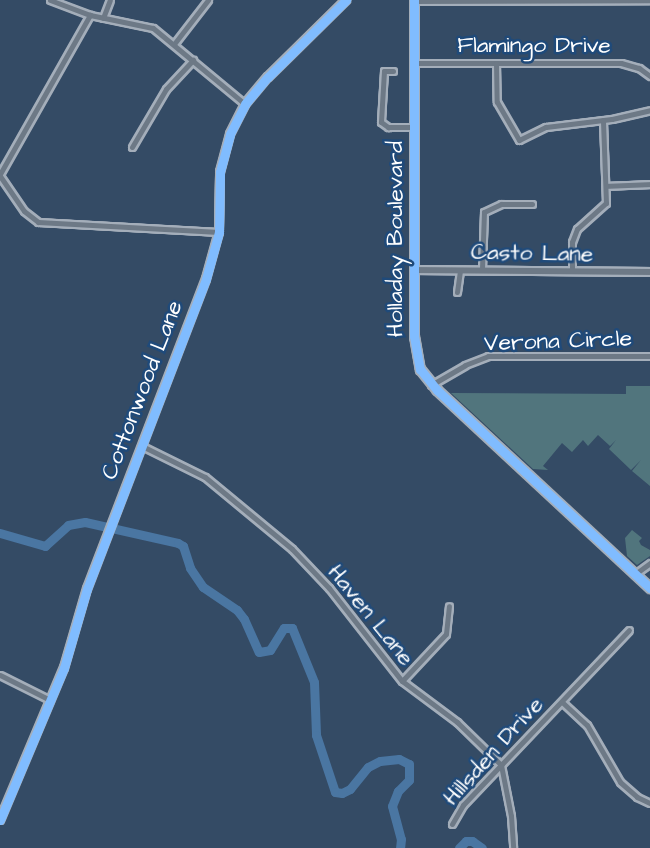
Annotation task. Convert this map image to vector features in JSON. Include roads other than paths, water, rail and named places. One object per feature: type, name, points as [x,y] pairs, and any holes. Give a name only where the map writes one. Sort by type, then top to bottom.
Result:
[{"type":"main road","name":"Holladay Boulevard","points":[[414,0],[415,354],[421,373],[650,588]]},
{"type":"street","points":[[50,0],[90,15],[149,27],[174,44],[245,104]]},
{"type":"street","points":[[103,18],[110,0]]},
{"type":"street","points":[[174,44],[208,0]]},
{"type":"street","name":"Cottonwood Lane","points":[[0,820],[69,655],[87,589],[206,279],[219,232],[222,160],[245,104],[273,72],[346,0]]},
{"type":"street","points":[[414,0],[650,0]]},
{"type":"street","points":[[90,15],[0,175],[24,211],[38,222],[219,232]]},
{"type":"street","points":[[132,147],[166,89],[193,60]]},
{"type":"street","points":[[496,62],[498,102],[519,140],[546,127],[603,120],[650,110]]},
{"type":"street","name":"Flamingo Drive","points":[[414,63],[621,63],[639,68],[650,76]]},
{"type":"street","points":[[393,71],[384,71],[381,122],[388,127],[415,128]]},
{"type":"street","points":[[572,271],[575,233],[585,219],[605,206],[603,120]]},
{"type":"street","points":[[606,186],[650,184]]},
{"type":"street","points":[[482,269],[484,212],[501,204],[532,204]]},
{"type":"street","name":"Casto Lane","points":[[414,270],[650,272]]},
{"type":"street","points":[[457,292],[460,270]]},
{"type":"street","name":"Verona Circle","points":[[431,385],[465,365],[488,356],[650,356]]},
{"type":"street","name":"Haven Lane","points":[[142,446],[205,477],[292,549],[329,588],[401,681],[457,722],[500,765]]},
{"type":"street","points":[[635,574],[650,563]]},
{"type":"street","points":[[401,681],[446,634],[449,606]]},
{"type":"street","name":"Hillsden Drive","points":[[452,824],[463,805],[629,631]]},
{"type":"street","points":[[0,676],[50,699]]},
{"type":"street","name":"Hillsden Drive","points":[[562,702],[587,725],[620,782],[637,797],[650,803]]},
{"type":"street","points":[[500,765],[511,816],[513,848]]},
{"type":"waterway","points":[[0,533],[45,546],[68,525],[85,522],[178,543],[183,546],[190,568],[203,587],[237,610],[244,619],[259,652],[270,650],[284,628],[292,628],[314,682],[316,735],[335,792],[342,793],[350,789],[368,767],[380,761],[399,759],[409,764],[409,780],[398,791],[392,806],[401,839],[400,848]]},
{"type":"waterway","points":[[459,848],[466,841],[472,841],[482,848]]}]
